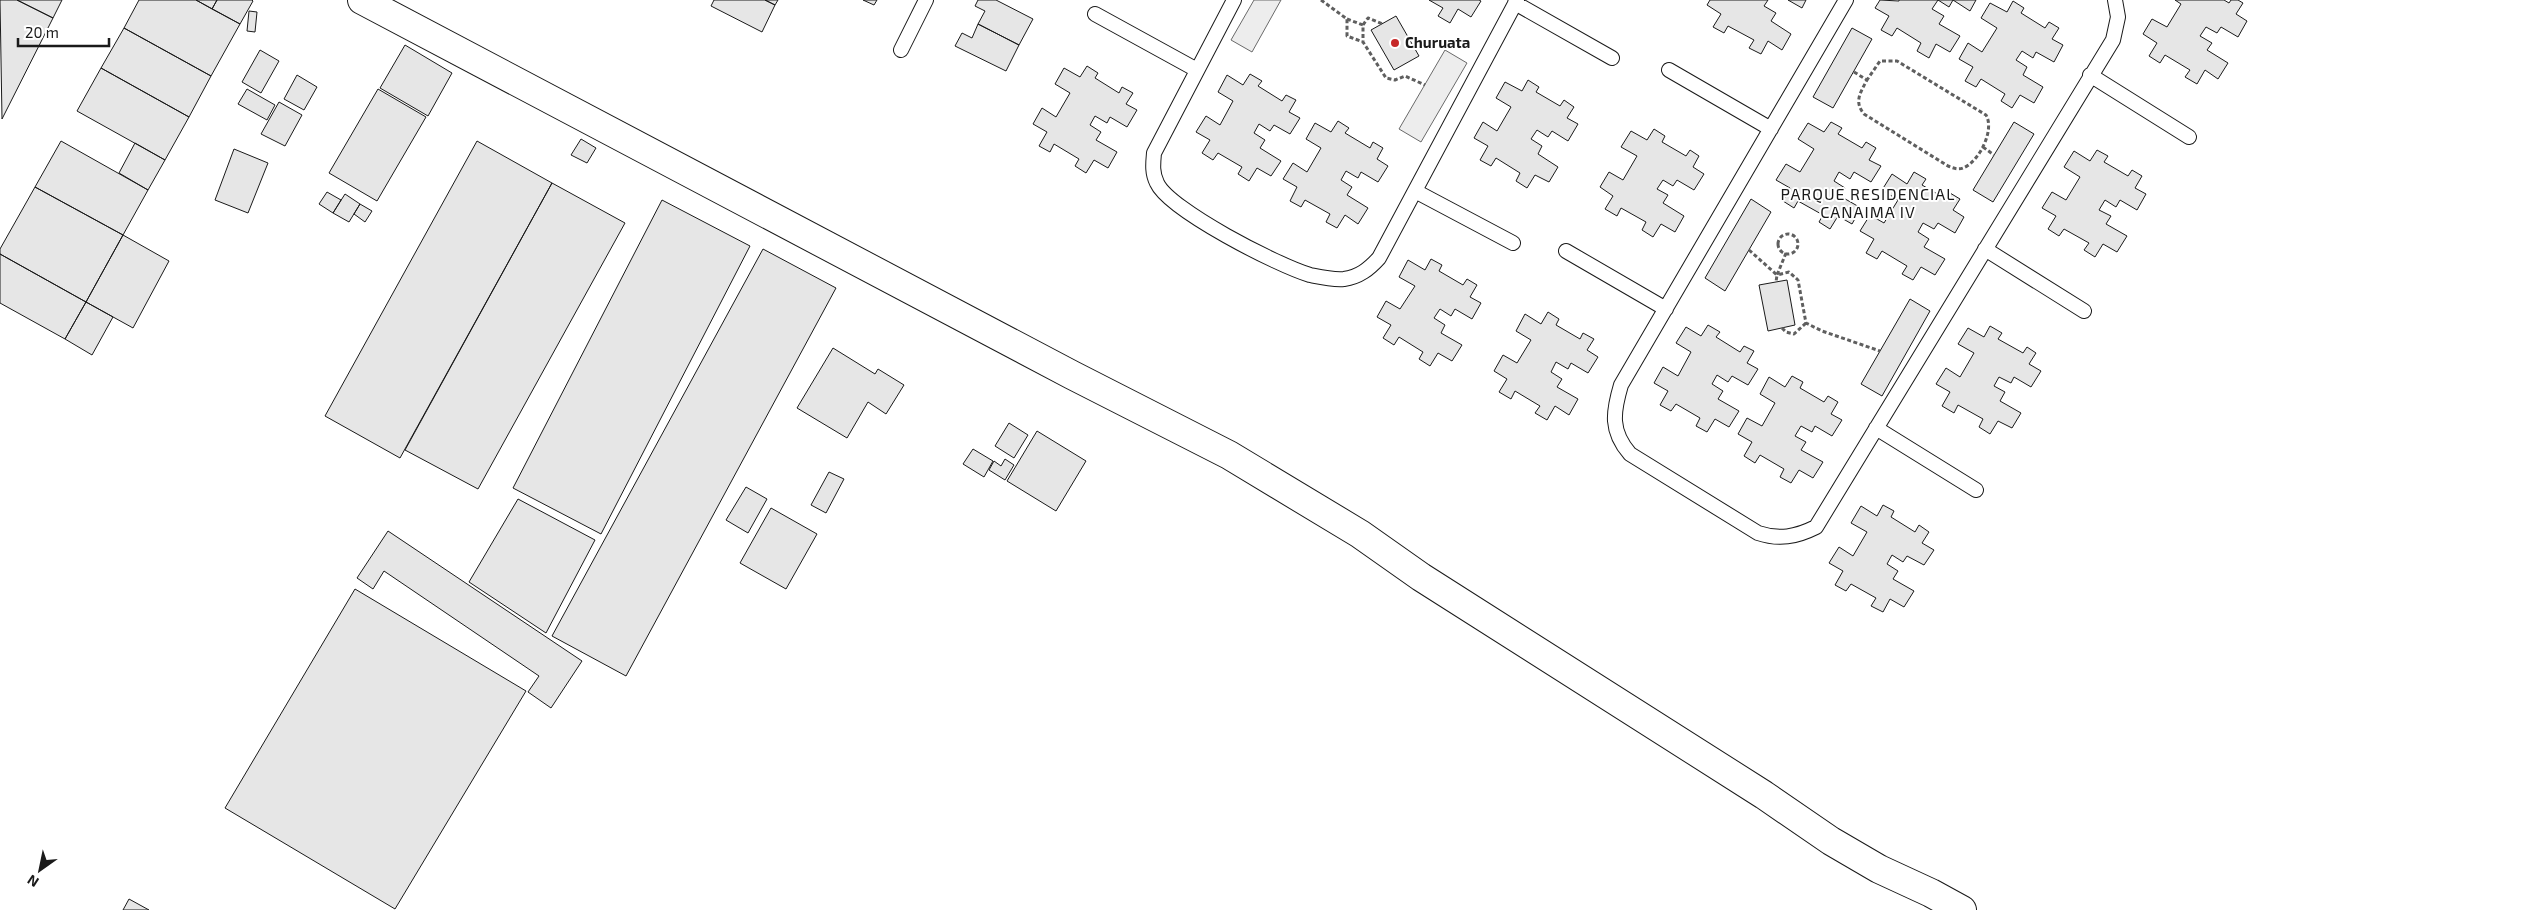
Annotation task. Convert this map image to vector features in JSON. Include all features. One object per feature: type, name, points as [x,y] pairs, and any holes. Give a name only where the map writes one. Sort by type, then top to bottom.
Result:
[{"type":"street","points":[[362,0],[1072,375],[1229,455],[1360,534],[1421,577],[1755,789],[1831,841],[1879,869],[1931,893],[1962,910]]},
{"type":"lane","points":[[901,50],[926,0]]},
{"type":"lane","points":[[1234,0],[1154,153],[1152,169],[1157,184],[1177,205],[1235,239],[1309,274],[1334,279],[1354,276],[1367,271],[1378,258],[1516,2],[1612,58]]},
{"type":"lane","points":[[1846,0],[1621,385],[1614,420],[1617,436],[1630,454],[1758,533],[1770,537],[1786,537],[1816,528],[2112,40],[2118,17],[2115,0]]},
{"type":"lane","points":[[1095,14],[1197,70]]},
{"type":"lane","points":[[1669,70],[1771,129]]},
{"type":"lane","points":[[2090,76],[2188,137]]},
{"type":"lane","points":[[1414,191],[1513,243]]},
{"type":"lane","points":[[1985,250],[2084,311]]},
{"type":"lane","points":[[1566,251],[1666,309]]},
{"type":"lane","points":[[1876,428],[1976,490]]},
{"type":"path","points":[[1321,0],[1347,19],[1363,25]]},
{"type":"path","points":[[1383,24],[1368,18],[1363,25],[1363,42],[1386,78],[1395,80],[1405,76],[1425,85]]},
{"type":"path","points":[[1347,19],[1347,36],[1363,42]]},
{"type":"path","points":[[1880,61],[1896,61],[1986,115],[1990,132],[1983,147],[1970,164],[1962,168],[1948,166],[1864,114],[1859,107],[1858,99],[1867,80],[1880,61]]},
{"type":"path","points":[[1854,72],[1867,80]]},
{"type":"path","points":[[1983,147],[1994,154]]},
{"type":"path","points":[[1789,234],[1797,240],[1797,247],[1793,252],[1786,254],[1780,250],[1778,244],[1780,238],[1789,234]]},
{"type":"path","points":[[1749,250],[1777,275]]},
{"type":"path","points":[[1776,282],[1786,254]]},
{"type":"path","points":[[1777,275],[1788,272],[1798,280],[1806,323]]},
{"type":"path","points":[[1782,328],[1786,332],[1794,334],[1806,323]]},
{"type":"path","points":[[1806,323],[1822,331],[1880,351]]},
{"type":"shaded area","points":[[1254,0],[1281,0],[1252,52],[1231,40]]},
{"type":"shaded area","points":[[1445,50],[1467,63],[1421,142],[1399,129]]},
{"type":"building","points":[[0,0],[17,0],[53,18],[2,119]]},
{"type":"building","points":[[17,0],[62,0],[53,18]]},
{"type":"building","points":[[139,0],[196,0],[240,24],[211,76],[124,28]]},
{"type":"building","points":[[196,0],[217,0],[212,9]]},
{"type":"building","points":[[217,0],[253,1],[240,24],[212,9]]},
{"type":"building","points":[[714,0],[765,0],[775,5],[762,32],[711,6]]},
{"type":"building","points":[[765,0],[778,0],[775,5]]},
{"type":"building","points":[[863,0],[877,0],[874,5]]},
{"type":"building","points":[[978,0],[996,0],[1033,19],[1019,45],[978,24],[985,11],[975,6]]},
{"type":"building","points":[[1429,0],[1481,1],[1471,17],[1458,9],[1450,23],[1438,16],[1443,8]]},
{"type":"building","points":[[1710,0],[1768,0],[1764,6],[1776,13],[1771,21],[1791,34],[1782,50],[1768,41],[1761,54],[1749,48],[1754,40],[1728,26],[1724,33],[1713,27],[1721,14],[1707,5]]},
{"type":"building","points":[[1788,0],[1806,0],[1802,8]]},
{"type":"building","points":[[1880,0],[1938,0],[1932,9],[1944,16],[1939,24],[1960,36],[1950,52],[1936,44],[1929,58],[1917,51],[1921,43],[1897,28],[1892,36],[1881,30],[1889,16],[1875,8]]},
{"type":"building","points":[[1938,0],[1953,0],[1949,7]]},
{"type":"building","points":[[1953,0],[1976,0],[1970,11]]},
{"type":"building","points":[[2175,0],[2224,0],[2229,3],[2231,0],[2238,0],[2243,3],[2236,14],[2247,21],[2238,37],[2221,27],[2217,33],[2206,27],[2200,36],[2212,43],[2207,50],[2228,63],[2218,79],[2205,70],[2197,84],[2185,77],[2190,70],[2165,55],[2160,63],[2149,56],[2157,43],[2143,34],[2152,19],[2167,27],[2181,4]]},
{"type":"building","points":[[2013,1],[2024,8],[2021,13],[2045,28],[2049,22],[2059,28],[2052,39],[2063,45],[2054,62],[2036,52],[2033,58],[2022,51],[2016,60],[2027,67],[2023,75],[2043,87],[2034,103],[2020,95],[2012,108],[2001,101],[2005,94],[1981,79],[1976,87],[1965,81],[1973,67],[1959,59],[1968,43],[1982,52],[1997,28],[1981,18],[1990,3],[2007,12]]},
{"type":"building","points":[[249,11],[257,12],[255,32],[247,31]]},
{"type":"building","name":"Churuata","points":[[1396,16],[1419,56],[1394,70],[1371,30]]},
{"type":"building","points":[[978,24],[1019,45],[1006,71],[955,46],[962,33],[972,38]]},
{"type":"building","points":[[124,28],[211,76],[189,117],[101,68]]},
{"type":"building","points":[[1852,28],[1872,39],[1833,108],[1813,97]]},
{"type":"building","points":[[405,45],[452,73],[428,116],[380,88]]},
{"type":"building","points":[[260,50],[279,61],[261,93],[242,82]]},
{"type":"building","points":[[1087,66],[1098,73],[1095,78],[1119,93],[1122,87],[1133,93],[1126,104],[1137,110],[1127,127],[1110,117],[1107,123],[1095,116],[1090,125],[1101,132],[1096,140],[1117,152],[1108,168],[1094,160],[1086,173],[1075,166],[1079,159],[1054,144],[1050,152],[1039,146],[1047,132],[1033,124],[1042,108],[1056,117],[1070,93],[1055,84],[1064,68],[1080,77]]},
{"type":"building","points":[[101,68],[189,117],[165,160],[77,111]]},
{"type":"building","points":[[1250,74],[1262,81],[1258,86],[1282,101],[1286,95],[1296,100],[1289,112],[1300,118],[1290,134],[1274,125],[1270,131],[1259,124],[1254,133],[1265,140],[1260,148],[1281,161],[1271,176],[1257,168],[1249,181],[1238,174],[1242,167],[1218,153],[1213,160],[1202,153],[1210,140],[1196,132],[1206,116],[1220,125],[1233,101],[1218,92],[1227,75],[1243,85]]},
{"type":"building","points":[[297,75],[317,87],[304,110],[284,99]]},
{"type":"building","points":[[1528,80],[1539,87],[1536,92],[1560,106],[1564,100],[1574,107],[1567,118],[1578,124],[1568,141],[1552,131],[1548,137],[1537,130],[1531,139],[1542,146],[1538,154],[1558,167],[1549,182],[1535,175],[1527,188],[1516,181],[1520,173],[1496,158],[1491,166],[1480,160],[1488,146],[1474,138],[1483,122],[1497,131],[1511,107],[1496,98],[1505,82],[1522,91]]},
{"type":"building","points":[[247,89],[275,105],[267,120],[238,104]]},
{"type":"building","points":[[378,89],[426,117],[377,201],[329,173]]},
{"type":"building","points":[[279,102],[302,115],[285,146],[261,134]]},
{"type":"building","points":[[1338,121],[1349,128],[1345,133],[1370,148],[1373,142],[1383,148],[1377,159],[1388,166],[1378,182],[1361,172],[1358,178],[1346,171],[1341,180],[1352,187],[1347,195],[1368,208],[1358,224],[1345,215],[1337,228],[1326,222],[1330,214],[1305,200],[1301,207],[1290,201],[1297,187],[1283,179],[1293,163],[1307,172],[1321,148],[1306,139],[1315,123],[1331,132]]},
{"type":"building","points":[[1831,122],[1842,128],[1838,134],[1862,148],[1866,142],[1876,148],[1869,160],[1881,166],[1871,182],[1854,172],[1850,179],[1839,172],[1834,181],[1845,188],[1840,196],[1861,208],[1852,224],[1838,216],[1830,229],[1819,222],[1823,215],[1798,201],[1794,208],[1783,201],[1790,188],[1776,180],[1786,164],[1800,172],[1814,149],[1798,139],[1808,123],[1824,132]]},
{"type":"building","points":[[2014,122],[2034,134],[1993,202],[1973,190]]},
{"type":"building","points":[[1654,129],[1665,136],[1662,142],[1686,156],[1690,150],[1699,156],[1693,167],[1704,174],[1694,190],[1677,180],[1673,186],[1663,180],[1657,189],[1668,195],[1663,203],[1684,216],[1675,232],[1661,224],[1653,237],[1642,230],[1646,222],[1621,208],[1617,216],[1605,209],[1613,196],[1600,187],[1609,172],[1623,180],[1637,156],[1621,147],[1631,131],[1647,140]]},
{"type":"building","points":[[581,139],[596,148],[587,163],[571,155]]},
{"type":"building","points":[[61,141],[148,190],[123,235],[35,187]]},
{"type":"building","points":[[477,141],[552,183],[400,458],[325,416]]},
{"type":"building","points":[[135,143],[165,160],[148,190],[119,173]]},
{"type":"building","points":[[234,149],[268,163],[248,213],[215,200]]},
{"type":"building","points":[[2097,150],[2108,156],[2104,162],[2128,176],[2132,170],[2142,176],[2135,188],[2146,194],[2137,210],[2120,200],[2116,207],[2105,200],[2099,210],[2111,216],[2106,224],[2127,236],[2117,252],[2103,244],[2095,257],[2084,250],[2089,243],[2064,229],[2059,236],[2048,229],[2056,216],[2042,208],[2052,192],[2066,200],[2080,177],[2064,167],[2074,151],[2090,161]]},
{"type":"building","points":[[1914,172],[1926,179],[1922,185],[1946,199],[1950,193],[1960,199],[1953,210],[1964,217],[1955,233],[1938,223],[1934,229],[1923,223],[1918,232],[1929,239],[1924,247],[1945,259],[1935,275],[1921,267],[1913,280],[1902,274],[1907,266],[1882,251],[1877,259],[1866,253],[1874,239],[1860,231],[1870,215],[1884,223],[1898,200],[1882,190],[1892,174],[1907,184]]},
{"type":"building","points":[[552,183],[625,223],[478,489],[405,450]]},
{"type":"building","points":[[35,187],[123,235],[86,302],[0,254],[0,249]]},
{"type":"building","points":[[327,192],[341,200],[333,213],[319,204]]},
{"type":"building","points":[[345,194],[360,204],[349,222],[333,213]]},
{"type":"building","points":[[1751,199],[1771,212],[1725,291],[1705,278]]},
{"type":"building","points":[[662,200],[750,246],[601,534],[513,488]]},
{"type":"building","points":[[360,204],[372,211],[365,222],[354,214]]},
{"type":"building","points":[[123,235],[169,261],[133,328],[86,302]]},
{"type":"building","points":[[763,249],[836,288],[626,676],[552,636]]},
{"type":"building","points":[[0,254],[86,302],[65,339],[0,303]]},
{"type":"building","points":[[1431,259],[1442,265],[1439,271],[1463,285],[1467,279],[1477,285],[1470,297],[1481,303],[1472,319],[1455,309],[1451,316],[1440,309],[1434,318],[1445,325],[1441,333],[1462,345],[1452,361],[1438,353],[1430,366],[1419,359],[1423,352],[1399,337],[1394,345],[1383,338],[1391,325],[1377,317],[1386,301],[1400,309],[1415,286],[1399,277],[1408,260],[1425,270]]},
{"type":"building","points":[[1787,280],[1795,325],[1768,331],[1759,285]]},
{"type":"building","points":[[1910,299],[1930,311],[1882,396],[1861,384]]},
{"type":"building","points":[[86,302],[113,317],[92,355],[65,339]]},
{"type":"building","points":[[1548,312],[1559,319],[1556,325],[1580,339],[1583,333],[1594,339],[1587,350],[1598,357],[1588,373],[1571,363],[1568,369],[1556,362],[1551,372],[1562,379],[1557,387],[1578,399],[1569,415],[1555,406],[1547,420],[1535,413],[1540,406],[1515,391],[1511,399],[1499,392],[1507,379],[1494,371],[1503,355],[1517,363],[1531,340],[1516,331],[1525,314],[1541,324]]},
{"type":"building","points":[[1708,325],[1720,332],[1716,337],[1740,352],[1744,346],[1754,351],[1747,363],[1758,369],[1748,385],[1732,376],[1728,382],[1717,375],[1712,384],[1723,391],[1718,399],[1739,411],[1729,427],[1715,419],[1707,432],[1696,426],[1700,418],[1676,404],[1671,411],[1660,405],[1668,391],[1654,383],[1663,367],[1678,376],[1691,352],[1676,343],[1686,327],[1701,336]]},
{"type":"building","points":[[1990,326],[2002,333],[1998,339],[2023,353],[2027,347],[2036,353],[2029,364],[2041,371],[2031,387],[2014,377],[2011,383],[1999,377],[1994,386],[2005,392],[2000,401],[2021,413],[2012,428],[1998,421],[1990,434],[1979,427],[1983,419],[1958,405],[1954,413],[1942,406],[1950,392],[1936,384],[1946,368],[1960,377],[1974,353],[1958,344],[1968,328],[1984,337]]},
{"type":"building","points":[[833,348],[875,374],[878,369],[904,385],[886,414],[868,402],[847,438],[797,408]]},
{"type":"building","points":[[1792,376],[1803,382],[1800,388],[1824,402],[1828,396],[1838,402],[1831,414],[1842,420],[1832,436],[1815,426],[1812,432],[1801,426],[1795,436],[1806,442],[1801,450],[1823,462],[1813,478],[1799,470],[1791,483],[1780,477],[1784,469],[1760,455],[1755,463],[1744,456],[1752,442],[1738,434],[1747,418],[1762,426],[1775,403],[1760,394],[1769,377],[1785,387]]},
{"type":"building","points":[[1009,423],[1028,435],[1014,458],[995,446]]},
{"type":"building","points":[[1037,431],[1086,461],[1056,511],[1007,481]]},
{"type":"building","points":[[973,449],[993,461],[984,477],[963,464]]},
{"type":"building","points":[[1005,459],[1014,465],[1005,480],[989,470],[994,461],[1001,466]]},
{"type":"building","points":[[829,472],[844,479],[826,513],[811,505]]},
{"type":"building","points":[[746,487],[767,499],[748,533],[726,520]]},
{"type":"building","points":[[518,499],[595,540],[546,633],[469,582]]},
{"type":"building","points":[[1883,505],[1894,511],[1891,517],[1915,532],[1919,525],[1929,532],[1922,543],[1934,550],[1924,565],[1907,556],[1903,562],[1892,555],[1887,564],[1898,571],[1893,579],[1914,591],[1904,607],[1890,599],[1883,612],[1871,606],[1876,598],[1851,584],[1846,591],[1835,585],[1843,571],[1829,563],[1839,547],[1853,556],[1867,532],[1851,523],[1861,506],[1877,516]]},
{"type":"building","points":[[771,508],[817,534],[786,589],[740,563]]},
{"type":"building","points":[[388,531],[582,661],[551,708],[528,692],[539,676],[384,571],[373,589],[357,578]]},
{"type":"building","points":[[355,589],[526,691],[395,909],[225,808]]},
{"type":"building","points":[[129,899],[149,910],[123,910]]},
{"type":"place","name":"Churuata","points":[[1395,43]]},
{"type":"district","name":"PARQUE RESIDENCIAL CANAIMA IV","points":[[1868,203]]}]
